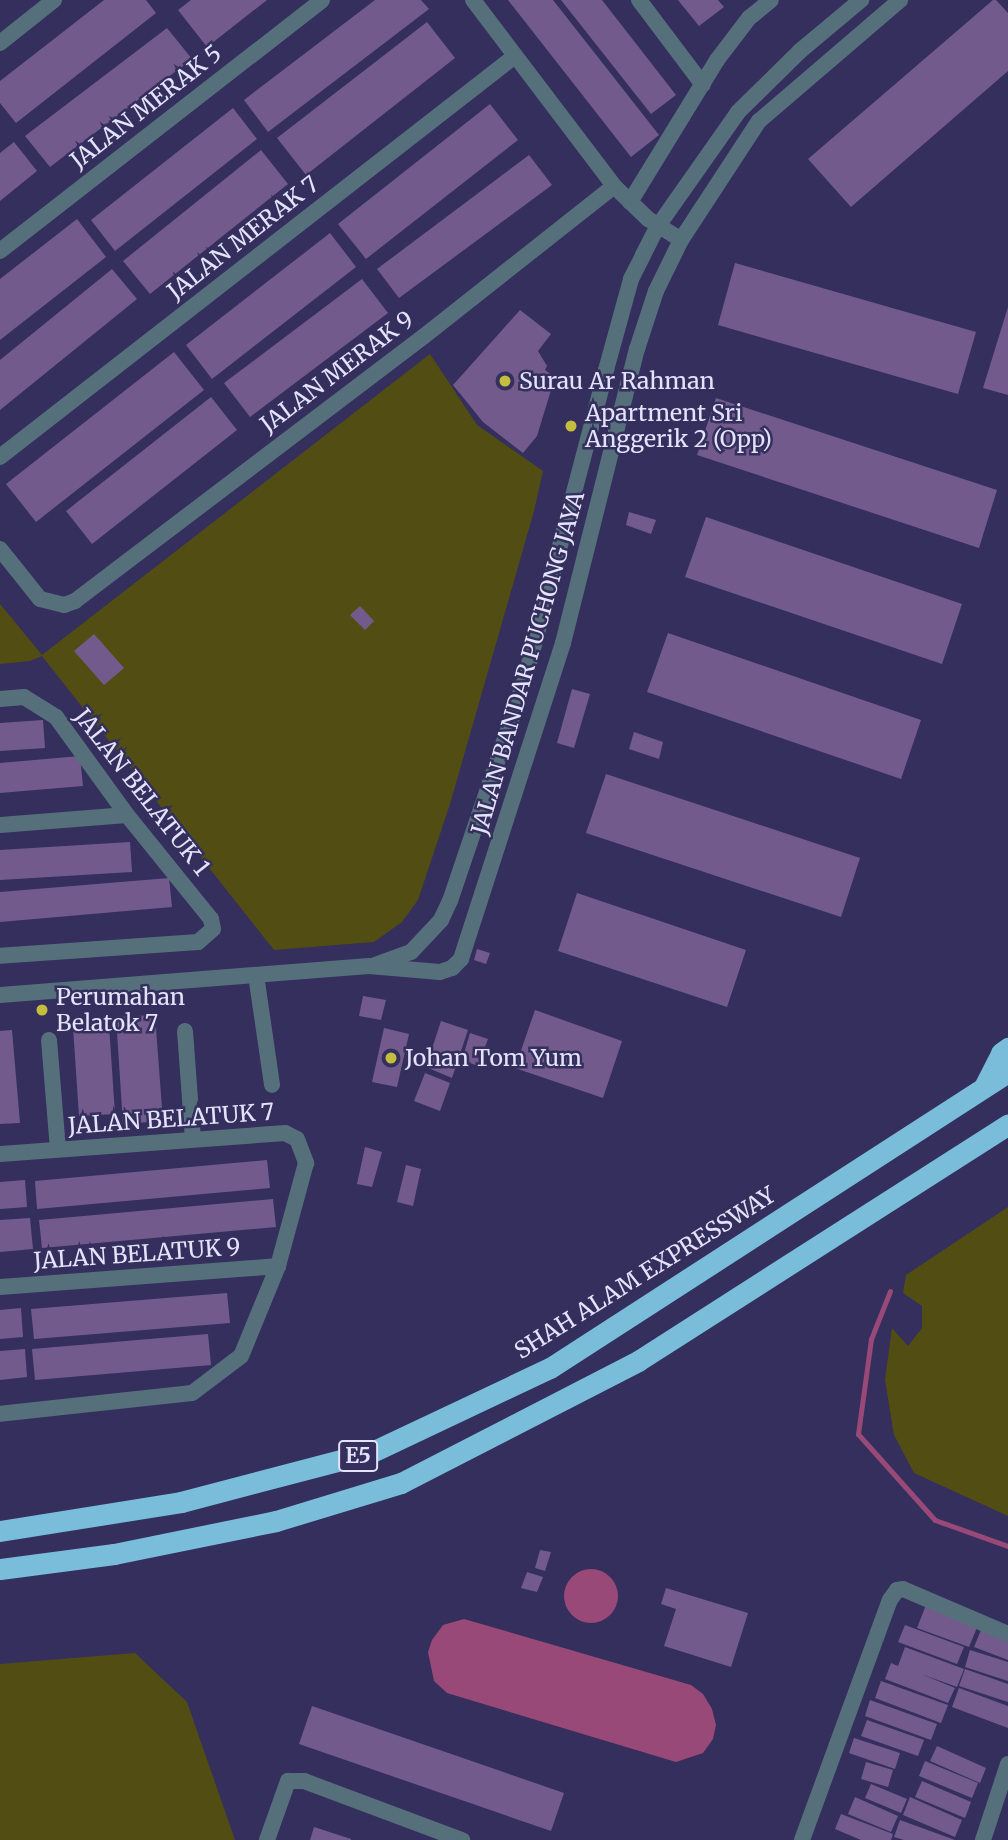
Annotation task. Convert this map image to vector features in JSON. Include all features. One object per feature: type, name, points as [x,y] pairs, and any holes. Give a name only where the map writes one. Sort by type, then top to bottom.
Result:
[{"type":"highway","points":[[985,1086],[1001,1053],[1008,1048]]},
{"type":"highway","name":"SHAH ALAM EXPRESSWAY","points":[[0,1531],[181,1502],[372,1452],[550,1368],[1008,1072]]},
{"type":"highway","name":"E5","points":[[0,1569],[114,1554],[276,1521],[401,1483],[638,1361],[1008,1124]]},
{"type":"street","points":[[0,43],[54,0]]},
{"type":"street","name":"JALAN MERAK 5","points":[[0,251],[322,0]]},
{"type":"street","points":[[473,0],[614,186],[658,226],[681,240]]},
{"type":"street","points":[[639,0],[703,85]]},
{"type":"street","points":[[630,201],[717,60],[749,18],[771,0]]},
{"type":"street","name":"JALAN BANDAR PUCHONG JAYA","points":[[369,967],[411,952],[441,920],[450,901],[524,683],[631,279],[658,226],[738,112],[800,51],[861,0]]},
{"type":"street","name":"JALAN BANDAR PUCHONG JAYA","points":[[0,995],[369,967],[440,972],[452,968],[468,946],[563,643],[637,348],[656,291],[681,240],[759,121],[900,0]]},
{"type":"street","name":"JALAN MERAK 7","points":[[0,457],[515,55]]},
{"type":"street","name":"JALAN MERAK 9","points":[[0,549],[40,599],[64,605],[87,593],[614,186]]},
{"type":"street","name":"JALAN BELATUK 1","points":[[0,699],[24,697],[56,718],[127,815],[211,919],[214,929],[198,942],[0,956]]},
{"type":"street","points":[[0,825],[127,815]]},
{"type":"street","points":[[257,975],[272,1084]]},
{"type":"street","points":[[185,1031],[192,1139]]},
{"type":"street","points":[[49,1040],[58,1149]]},
{"type":"street","name":"JALAN BELATUK 7","points":[[0,1154],[285,1133],[297,1139],[306,1163],[278,1266],[242,1356],[192,1393],[0,1413]]},
{"type":"street","name":"JALAN BELATUK 9","points":[[0,1287],[278,1266]]},
{"type":"street","points":[[802,1840],[890,1600],[897,1590],[903,1589],[1008,1634]]},
{"type":"street","points":[[983,1840],[1008,1764]]},
{"type":"street","points":[[267,1840],[288,1781],[304,1782],[462,1840]]},
{"type":"shaded area","points":[[430,354],[477,425],[543,471],[534,511],[450,804],[418,900],[402,922],[374,942],[274,950],[42,656],[30,661],[0,664],[0,604],[42,655]]},
{"type":"shaded area","points":[[1008,1207],[1008,1516],[914,1473],[894,1435],[885,1380],[892,1328],[908,1346],[922,1328],[922,1306],[903,1293],[906,1275]]},
{"type":"shaded area","points":[[591,1569],[610,1577],[618,1596],[610,1615],[591,1623],[572,1615],[564,1596],[572,1577]]},
{"type":"shaded area","points":[[464,1619],[691,1685],[703,1694],[712,1709],[716,1725],[713,1739],[703,1753],[676,1762],[447,1693],[434,1681],[428,1652],[432,1640],[443,1625]]},
{"type":"shaded area","points":[[135,1653],[187,1702],[235,1840],[0,1840],[0,1664]]},
{"type":"building","points":[[104,0],[146,0],[156,13],[16,123],[0,103],[0,81]]},
{"type":"building","points":[[191,0],[267,0],[207,47],[178,10]]},
{"type":"building","points":[[375,0],[421,0],[429,9],[268,132],[244,100]]},
{"type":"building","points":[[508,0],[553,0],[659,135],[631,157]]},
{"type":"building","points":[[561,0],[602,0],[676,95],[651,114]]},
{"type":"building","points":[[678,0],[718,0],[724,7],[699,26]]},
{"type":"building","points":[[993,0],[1008,13],[1008,71],[851,207],[808,159]]},
{"type":"building","points":[[427,22],[455,58],[306,175],[277,138]]},
{"type":"building","points":[[167,28],[192,59],[50,167],[25,136]]},
{"type":"building","points":[[490,104],[518,140],[366,259],[338,224]]},
{"type":"building","points":[[233,108],[257,139],[115,251],[91,220]]},
{"type":"building","points":[[14,142],[37,171],[0,201],[0,153]]},
{"type":"building","points":[[261,150],[288,184],[150,294],[123,261]]},
{"type":"building","points":[[529,155],[552,185],[399,298],[377,269]]},
{"type":"building","points":[[77,219],[106,257],[0,340],[0,279]]},
{"type":"building","points":[[330,233],[356,267],[212,379],[186,345]]},
{"type":"building","points":[[735,263],[976,332],[958,394],[718,325]]},
{"type":"building","points":[[112,269],[137,299],[0,410],[0,360]]},
{"type":"building","points":[[362,279],[388,313],[250,417],[224,383]]},
{"type":"building","points":[[1008,307],[1008,395],[983,388]]},
{"type":"building","name":"Surau Ar Rahman","points":[[520,310],[551,334],[538,351],[547,366],[545,370],[555,377],[537,436],[523,453],[483,422],[453,385]]},
{"type":"building","points":[[174,352],[204,390],[36,522],[6,484]]},
{"type":"building","points":[[211,397],[237,430],[92,544],[66,511]]},
{"type":"building","points":[[716,398],[997,490],[979,548],[697,455]]},
{"type":"building","points":[[629,512],[656,520],[651,534],[626,525]]},
{"type":"building","points":[[706,517],[962,604],[942,664],[685,577]]},
{"type":"building","points":[[360,606],[374,621],[365,630],[350,615]]},
{"type":"building","points":[[668,633],[921,720],[901,779],[647,692]]},
{"type":"building","points":[[94,634],[124,668],[104,685],[74,651]]},
{"type":"building","points":[[572,689],[590,694],[574,748],[557,743]]},
{"type":"building","points":[[43,720],[45,748],[0,751],[0,723]]},
{"type":"building","points":[[634,732],[663,742],[659,759],[629,749]]},
{"type":"building","points":[[80,756],[83,786],[0,793],[0,763]]},
{"type":"building","points":[[606,774],[860,858],[841,917],[586,833]]},
{"type":"building","points":[[130,842],[132,872],[0,880],[0,850]]},
{"type":"building","points":[[169,878],[172,907],[0,922],[0,892]]},
{"type":"building","points":[[577,893],[746,950],[727,1007],[558,951]]},
{"type":"building","points":[[477,949],[490,953],[486,964],[474,960]]},
{"type":"building","points":[[363,996],[386,1000],[381,1020],[359,1016]]},
{"type":"building","points":[[535,1010],[622,1041],[603,1098],[515,1068]]},
{"type":"building","points":[[155,1015],[163,1121],[123,1124],[116,1017]]},
{"type":"building","points":[[441,1021],[468,1030],[452,1078],[426,1067]]},
{"type":"building","points":[[109,1025],[115,1114],[79,1116],[73,1027]]},
{"type":"building","name":"Johan Tom Yum","points":[[384,1028],[409,1034],[397,1087],[372,1082]]},
{"type":"building","points":[[12,1030],[20,1123],[0,1124],[0,1031]]},
{"type":"building","points":[[470,1033],[488,1039],[478,1066],[462,1060]]},
{"type":"building","points":[[425,1073],[450,1083],[440,1111],[414,1101]]},
{"type":"building","points":[[365,1147],[382,1152],[372,1187],[357,1184]]},
{"type":"building","points":[[267,1160],[270,1188],[37,1209],[35,1181]]},
{"type":"building","points":[[406,1165],[421,1169],[413,1206],[397,1202]]},
{"type":"building","points":[[25,1180],[27,1207],[0,1209],[0,1182]]},
{"type":"building","points":[[273,1199],[276,1227],[42,1248],[39,1220]]},
{"type":"building","points":[[30,1218],[33,1249],[0,1252],[0,1220]]},
{"type":"building","points":[[227,1293],[230,1323],[34,1339],[31,1309]]},
{"type":"building","points":[[21,1308],[23,1337],[0,1339],[0,1310]]},
{"type":"building","points":[[208,1334],[211,1365],[35,1380],[32,1349]]},
{"type":"building","points":[[25,1349],[27,1377],[0,1380],[0,1351]]},
{"type":"building","points":[[540,1550],[551,1552],[545,1571],[535,1568]]},
{"type":"building","points":[[527,1572],[543,1577],[537,1592],[521,1588]]},
{"type":"building","points":[[666,1588],[748,1613],[731,1667],[664,1646],[676,1609],[661,1604]]},
{"type":"building","points":[[926,1605],[978,1625],[969,1647],[917,1628]]},
{"type":"building","points":[[905,1625],[964,1647],[957,1664],[898,1642]]},
{"type":"building","points":[[981,1630],[1008,1640],[1008,1660],[974,1647]]},
{"type":"building","points":[[905,1647],[964,1669],[957,1687],[921,1674],[955,1688],[948,1703],[885,1679],[891,1663],[898,1666]]},
{"type":"building","points":[[970,1650],[1008,1662],[1008,1681],[965,1667]]},
{"type":"building","points":[[965,1669],[1008,1684],[1008,1702],[959,1686]]},
{"type":"building","points":[[881,1681],[948,1705],[941,1723],[875,1698]]},
{"type":"building","points":[[959,1688],[1008,1706],[1008,1728],[952,1707]]},
{"type":"building","points":[[870,1700],[937,1724],[931,1740],[865,1716]]},
{"type":"building","points":[[312,1706],[564,1793],[551,1831],[299,1744]]},
{"type":"building","points":[[867,1720],[924,1740],[918,1756],[861,1736]]},
{"type":"building","points":[[854,1738],[900,1753],[895,1769],[849,1753]]},
{"type":"building","points":[[937,1746],[986,1768],[980,1783],[930,1761]]},
{"type":"building","points":[[925,1761],[978,1783],[972,1798],[919,1776]]},
{"type":"building","points":[[866,1762],[893,1770],[888,1787],[861,1779]]},
{"type":"building","points":[[922,1781],[971,1802],[965,1818],[915,1797]]},
{"type":"building","points":[[871,1784],[907,1799],[901,1813],[865,1798]]},
{"type":"building","points":[[855,1797],[898,1816],[891,1832],[848,1814]]},
{"type":"building","points":[[910,1797],[962,1820],[955,1837],[903,1815]]},
{"type":"building","points":[[841,1814],[893,1834],[891,1840],[861,1840],[835,1829]]},
{"type":"building","points":[[900,1820],[955,1840],[904,1840],[894,1837]]},
{"type":"building","points":[[314,1827],[351,1839],[351,1840],[310,1840]]},
{"type":"waterway","points":[[890,1291],[871,1339],[858,1434],[935,1520],[1008,1546]]},
{"type":"place","name":"Surau Ar Rahman","points":[[505,381]]},
{"type":"place","name":"Apartment Sri Anggerik 2 (Opp)","points":[[571,426]]},
{"type":"place","name":"Perumahan Belatok 7","points":[[42,1010]]},
{"type":"place","name":"Johan Tom Yum","points":[[391,1058]]}]
